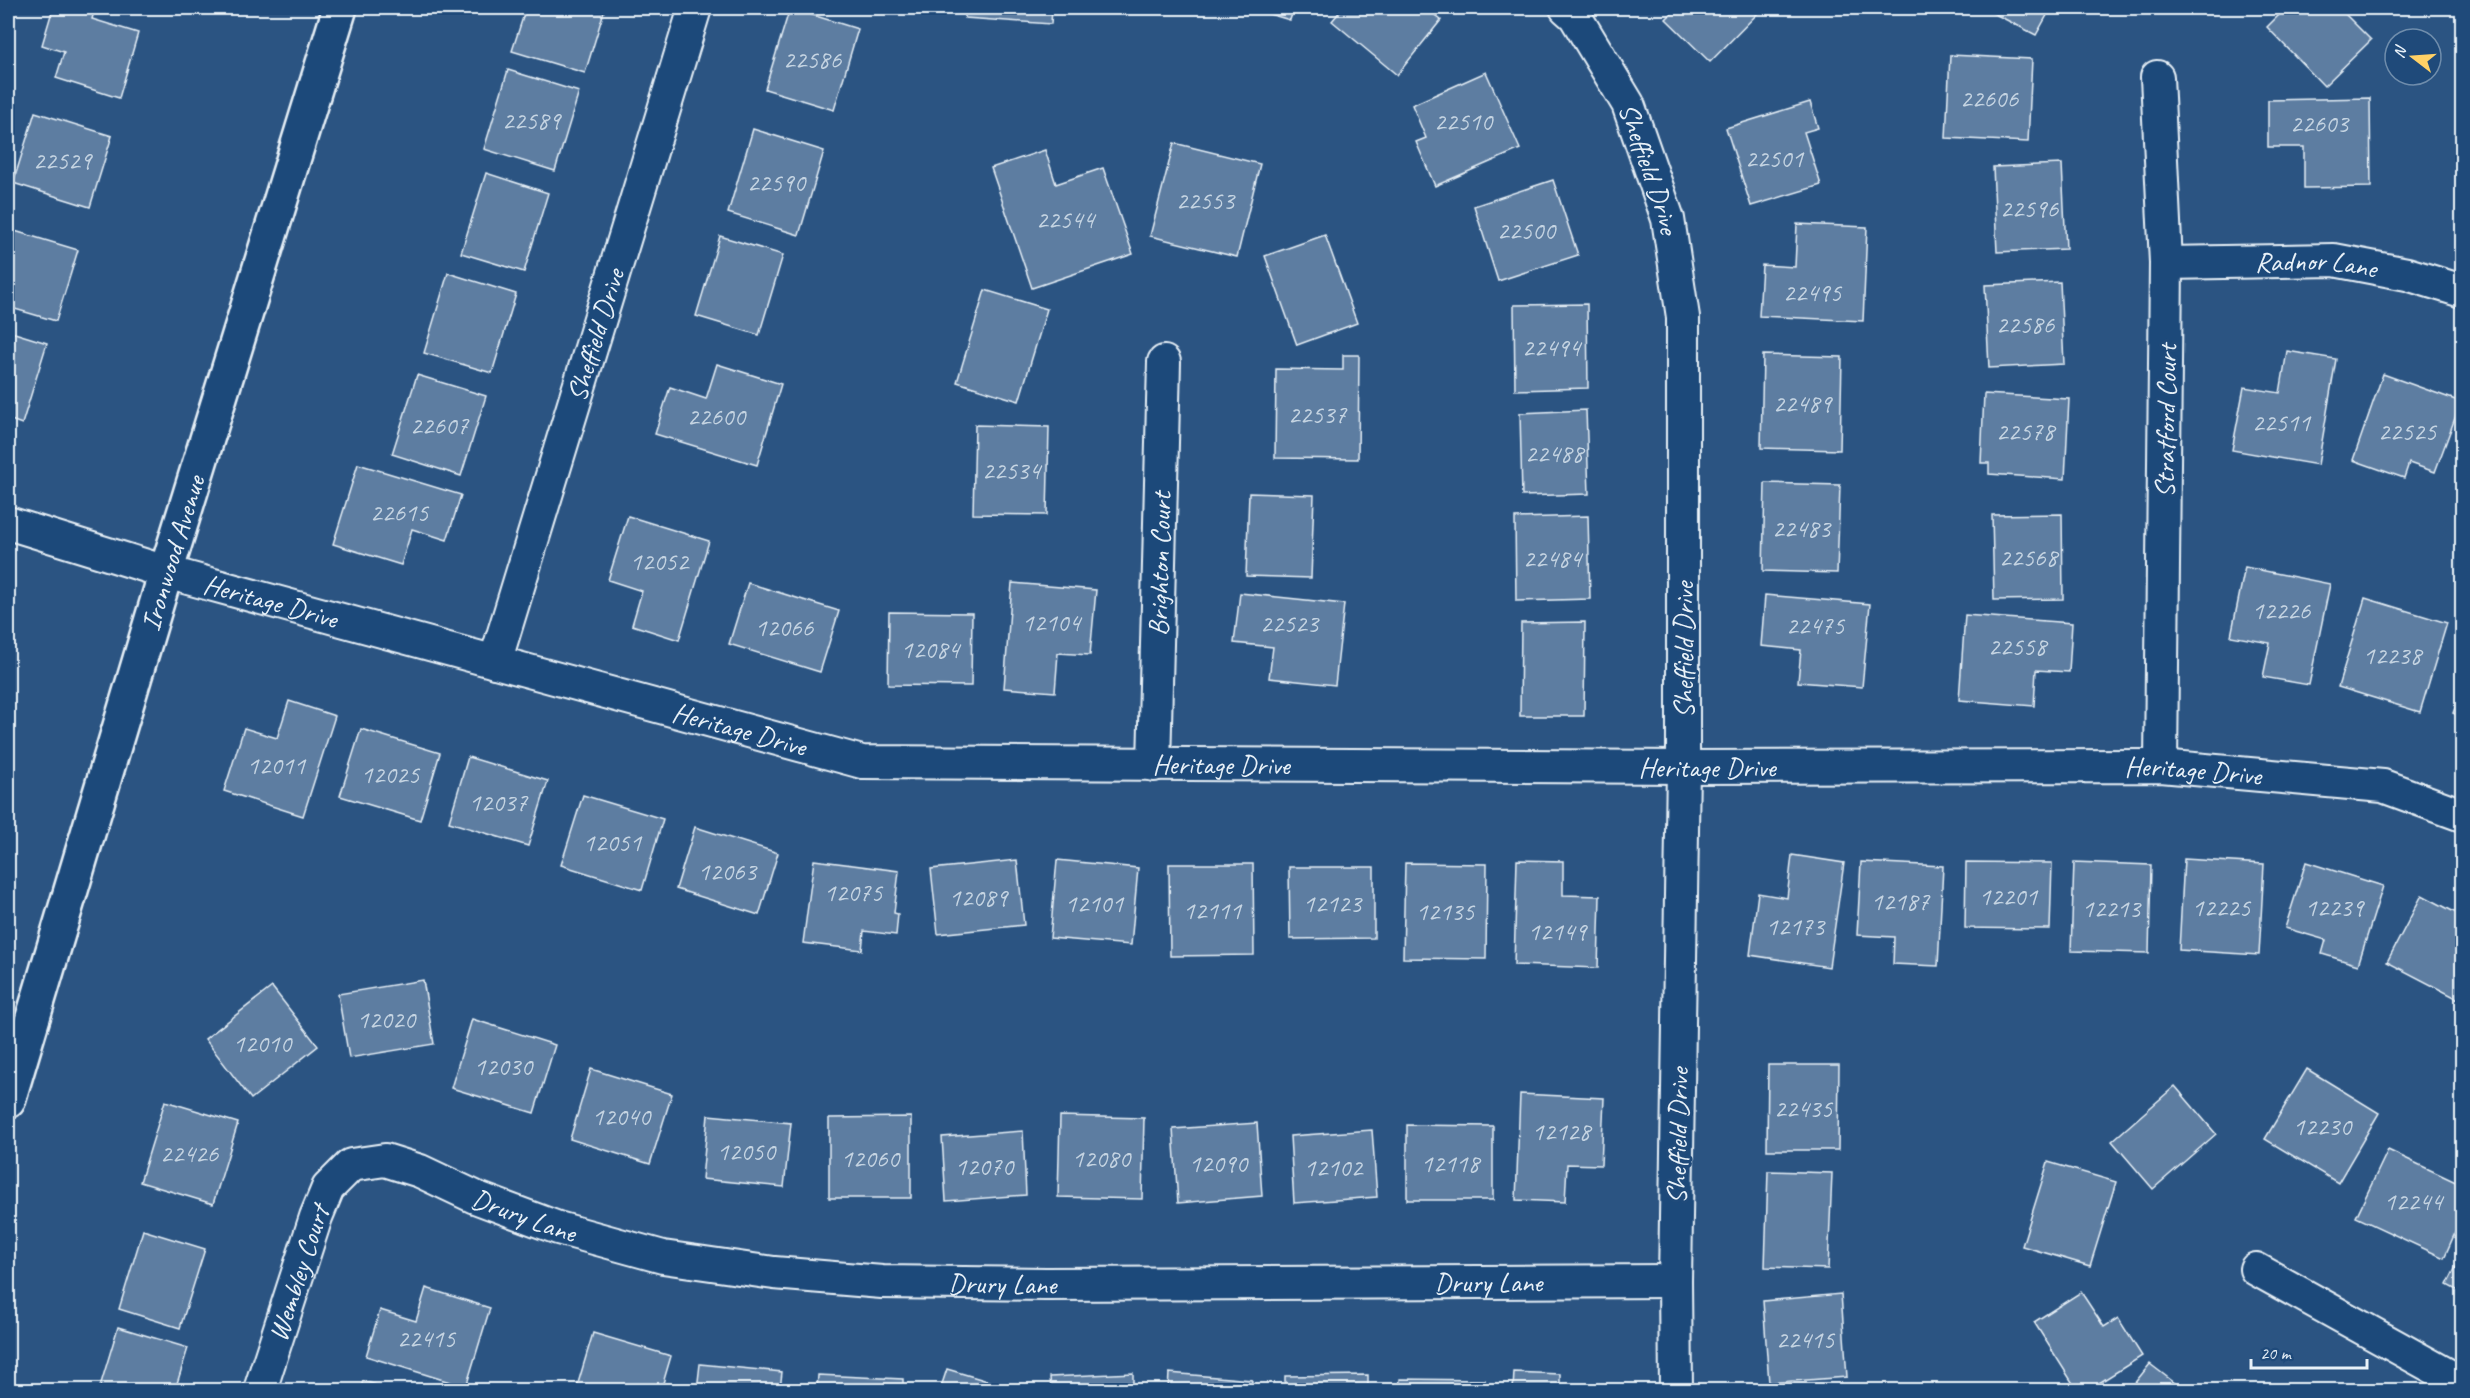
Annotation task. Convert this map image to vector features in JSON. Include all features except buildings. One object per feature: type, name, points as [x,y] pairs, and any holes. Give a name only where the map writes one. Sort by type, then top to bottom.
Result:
[{"type":"main road","name":"Ironwood Avenue","points":[[8,1101],[166,572],[340,8]]},
{"type":"street","name":"Sheffield Drive","points":[[495,662],[695,8]]},
{"type":"street","name":"Sheffield Drive","points":[[1566,8],[1575,16],[1628,104],[1668,219],[1681,306],[1683,767],[1675,1281],[1676,1390]]},
{"type":"street","name":"Stratford Court","points":[[2157,77],[2166,263],[2161,766]]},
{"type":"street","name":"Radnor Lane","points":[[2166,263],[2334,260],[2407,274],[2463,291]]},
{"type":"street","name":"Brighton Court","points":[[1154,765],[1164,362]]},
{"type":"street","name":"Heritage Drive","points":[[8,523],[166,572],[862,762],[1683,767],[2161,766],[2382,786],[2463,815]]},
{"type":"street","name":"Drury Lane","points":[[351,1165],[385,1160],[420,1171],[475,1197],[558,1228],[663,1257],[774,1273],[882,1282],[1046,1284],[1675,1281]]},
{"type":"street","name":"Wembley Court","points":[[260,1390],[316,1217],[328,1188],[351,1165]]},
{"type":"street","points":[[2256,1269],[2463,1383]]}]
